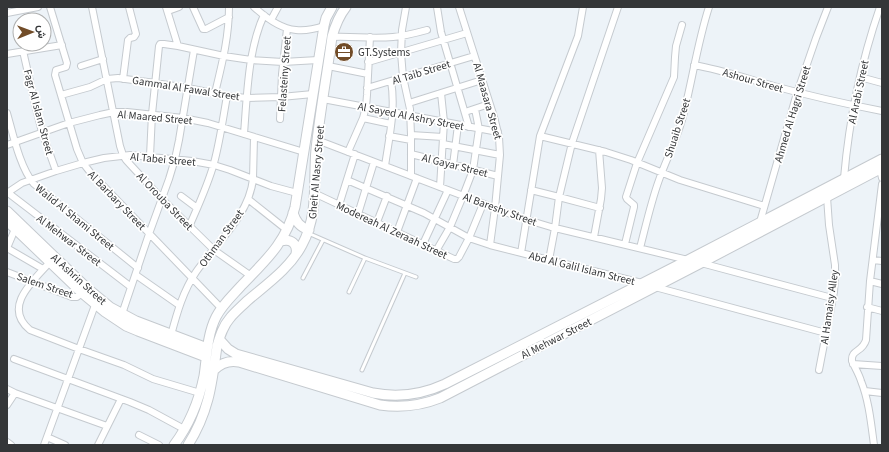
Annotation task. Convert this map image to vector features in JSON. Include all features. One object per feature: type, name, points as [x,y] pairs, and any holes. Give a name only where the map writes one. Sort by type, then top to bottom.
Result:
[{"type":"main road","name":"Gheit Al Nasry Street","points":[[174,445],[195,408],[200,393],[212,326],[216,317],[221,308],[271,254],[287,230],[293,213],[297,193],[324,26],[326,18],[332,7]]},
{"type":"main road","name":"Gheit Al Nasry Street","points":[[188,445],[207,406],[219,339],[225,325],[235,312],[288,265],[308,232],[313,215],[314,173],[317,140],[332,37],[336,25],[346,7]]},
{"type":"main road","name":"Al Mehwar Street","points":[[214,370],[217,366],[225,362],[239,362],[380,405],[400,407],[420,405],[440,398],[701,264],[766,222],[844,178],[882,159]]},
{"type":"main road","name":"Al Mehwar Street","points":[[219,339],[228,349],[240,355],[372,393],[391,396],[428,392],[642,283],[766,222],[827,197],[881,172]]},
{"type":"main road","name":"Al Ashrin Street","points":[[7,211],[98,298],[136,322],[172,335],[207,352]]},
{"type":"main road","points":[[293,213],[295,219],[308,232]]},
{"type":"main road","name":"Al Ashrin Street","points":[[7,221],[47,266],[110,316],[126,326],[207,352]]},
{"type":"main road","points":[[281,241],[288,240],[294,243],[297,250],[296,254]]},
{"type":"street","points":[[7,13],[38,7]]},
{"type":"street","name":"Al Barbary Street","points":[[50,7],[67,61],[67,65],[64,68],[56,70],[54,73],[77,150],[83,163],[221,308]]},
{"type":"street","name":"Al Orouba Street","points":[[92,7],[123,155],[130,165],[189,227],[214,250],[251,276]]},
{"type":"street","points":[[123,79],[128,40],[136,34],[129,7]]},
{"type":"street","points":[[178,46],[167,9],[179,7]]},
{"type":"street","points":[[193,7],[203,29],[206,29],[229,17]]},
{"type":"street","points":[[216,93],[228,37],[230,7]]},
{"type":"street","points":[[254,7],[271,20],[287,29],[305,30],[324,26]]},
{"type":"street","points":[[271,20],[278,7]]},
{"type":"street","points":[[397,232],[407,205],[414,177],[411,154],[409,103],[403,77],[401,53],[406,7]]},
{"type":"street","points":[[437,7],[450,63],[469,127]]},
{"type":"street","name":"Al Maasara Street","points":[[459,7],[490,104],[500,143],[495,208],[490,244]]},
{"type":"street","points":[[521,253],[540,136],[578,36],[583,7]]},
{"type":"street","points":[[549,260],[559,197],[572,143],[618,7]]},
{"type":"street","name":"Shuaib Street","points":[[640,248],[661,173],[680,127],[709,7]]},
{"type":"street","name":"Ahmed Al Hagri Street","points":[[766,222],[764,206],[797,92],[828,7]]},
{"type":"street","name":"Al Arabi Street","points":[[844,178],[848,141],[860,77],[867,48],[880,7]]},
{"type":"street","points":[[244,134],[251,60],[256,37],[264,15]]},
{"type":"street","points":[[625,244],[634,207],[634,205],[626,197],[637,163],[674,77],[676,46],[682,25]]},
{"type":"street","name":"Felasteiny Street","points":[[280,119],[280,97],[287,29]]},
{"type":"street","points":[[332,37],[349,36],[384,38],[402,36],[427,30]]},
{"type":"street","points":[[368,62],[467,33]]},
{"type":"street","points":[[348,152],[363,118],[366,107],[370,37]]},
{"type":"street","points":[[150,156],[152,114],[160,44],[251,60],[283,62],[318,60]]},
{"type":"street","points":[[52,47],[62,45]]},
{"type":"street","points":[[122,314],[175,159],[194,50]]},
{"type":"street","points":[[7,54],[18,52]]},
{"type":"street","name":"Fagr Al Islam Street","points":[[23,52],[42,132],[56,171]]},
{"type":"street","name":"Al Taib Street","points":[[368,88],[474,56]]},
{"type":"street","points":[[81,66],[103,59]]},
{"type":"street","name":"Ashour Street","points":[[694,65],[727,72],[797,92],[854,106],[882,111]]},
{"type":"street","points":[[328,66],[368,74]]},
{"type":"street","points":[[860,77],[882,83]]},
{"type":"street","name":"Gammal Al Fawal Street","points":[[61,95],[90,87],[108,79],[118,78],[155,82],[227,96],[247,98],[313,94]]},
{"type":"street","points":[[409,103],[482,80]]},
{"type":"street","points":[[385,166],[393,100],[391,81]]},
{"type":"street","points":[[440,187],[444,122],[441,93]]},
{"type":"street","points":[[189,227],[214,165],[227,96]]},
{"type":"street","name":"Al Sayed Al Ashry Street","points":[[323,99],[498,132]]},
{"type":"street","points":[[465,112],[490,104]]},
{"type":"street","points":[[436,251],[450,227],[473,170],[479,129],[475,109]]},
{"type":"street","name":"Al Maared Street","points":[[7,145],[69,123],[114,112],[127,112],[183,118],[222,126],[304,152]]},
{"type":"street","name":"Walid Al Shami Street","points":[[7,113],[15,142],[30,180],[180,306]]},
{"type":"street","points":[[363,118],[391,124]]},
{"type":"street","points":[[453,165],[458,125]]},
{"type":"street","points":[[389,136],[443,140],[455,146],[500,155]]},
{"type":"street","points":[[540,136],[599,150],[695,185],[764,206]]},
{"type":"street","name":"Othman Street","points":[[172,335],[185,292],[192,279],[201,265],[229,231],[248,199],[253,179],[254,137]]},
{"type":"street","name":"Al Bareshy Street","points":[[317,140],[527,220],[688,260]]},
{"type":"street","points":[[594,237],[600,208],[602,188],[599,150]]},
{"type":"street","points":[[339,205],[355,154]]},
{"type":"street","name":"Al Gayar Street","points":[[411,154],[498,176]]},
{"type":"street","name":"Al Tabei Street","points":[[7,192],[22,183],[56,171],[83,163],[130,155],[192,161],[214,165],[271,186],[297,193]]},
{"type":"street","points":[[358,214],[374,162]]},
{"type":"street","name":"Abd Al Galil Islam Street","points":[[347,180],[435,218],[469,238],[826,333]]},
{"type":"street","points":[[874,445],[870,411],[865,391],[860,376],[851,359],[853,354],[861,349],[865,343],[870,281],[879,234],[882,184]]},
{"type":"street","points":[[423,244],[448,190]]},
{"type":"street","points":[[531,190],[600,208]]},
{"type":"street","name":"Al Mehwar Street","points":[[7,192],[131,287]]},
{"type":"street","name":"Modereah Al Zeraah Street","points":[[314,193],[453,259],[457,259],[459,257],[469,238],[483,204]]},
{"type":"street","points":[[181,196],[197,208]]},
{"type":"street","points":[[377,222],[387,196]]},
{"type":"street","name":"Al Hamaisy Alley","points":[[819,370],[835,283],[835,265],[829,225],[827,197]]},
{"type":"street","points":[[248,199],[287,230]]},
{"type":"street","points":[[15,229],[7,248],[47,266],[33,281],[20,301],[18,314],[25,326],[30,330],[78,349],[124,365],[153,379],[200,393]]},
{"type":"street","points":[[873,260],[882,261]]},
{"type":"street","points":[[701,264],[832,298]]},
{"type":"street","name":"Salem Street","points":[[7,272],[72,297],[82,293]]},
{"type":"street","points":[[870,281],[882,284]]},
{"type":"street","points":[[44,445],[95,305]]},
{"type":"street","points":[[867,307],[882,311]]},
{"type":"street","points":[[14,359],[149,410],[184,429]]},
{"type":"street","points":[[853,364],[882,366]]},
{"type":"street","points":[[7,388],[15,393],[57,409],[108,426]]},
{"type":"street","points":[[865,391],[882,393]]},
{"type":"street","points":[[7,405],[15,393]]},
{"type":"street","points":[[98,445],[121,399]]},
{"type":"street","points":[[139,435],[159,445]]},
{"type":"street","points":[[47,437],[65,445]]},
{"type":"street","points":[[7,442],[11,445]]},
{"type":"lane","points":[[308,232],[365,258],[416,277]]},
{"type":"lane","points":[[303,278],[323,240]]},
{"type":"lane","points":[[349,292],[365,258]]},
{"type":"lane","points":[[362,370],[405,273]]},
{"type":"place","name":"GT.Systems","points":[[344,52]]}]
